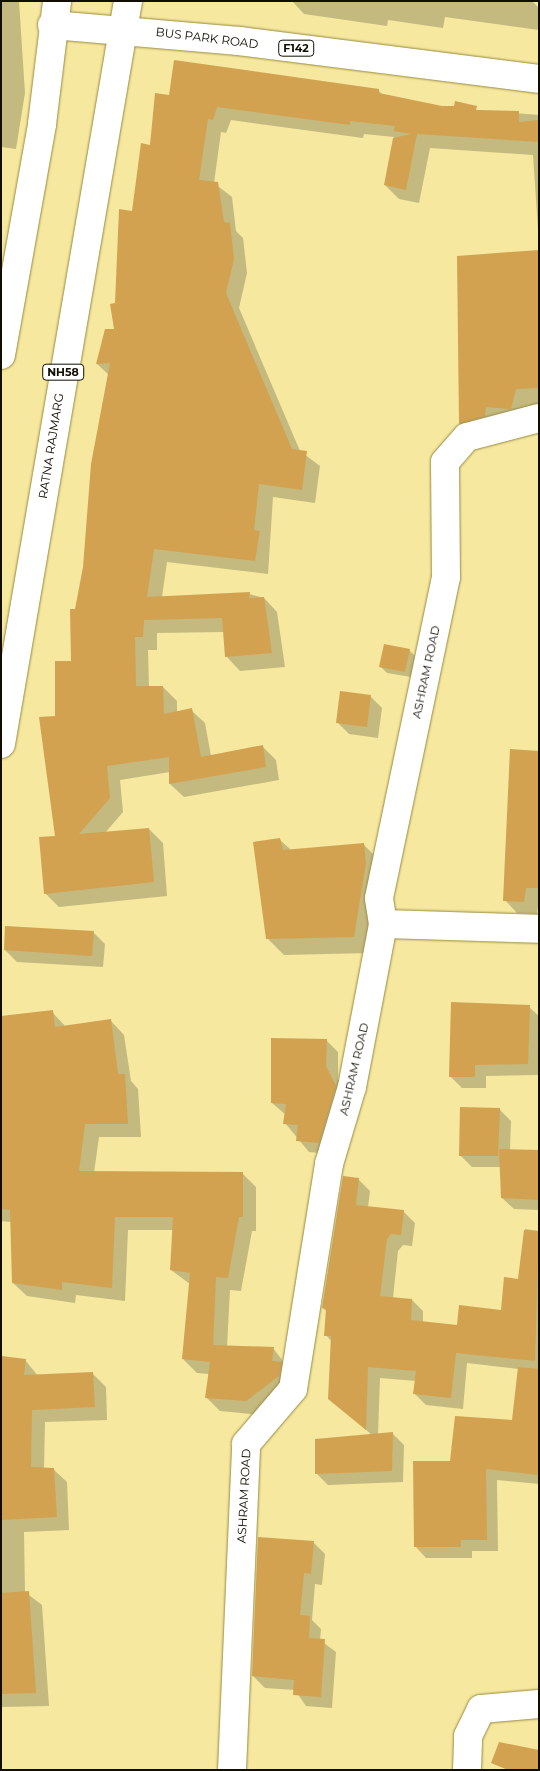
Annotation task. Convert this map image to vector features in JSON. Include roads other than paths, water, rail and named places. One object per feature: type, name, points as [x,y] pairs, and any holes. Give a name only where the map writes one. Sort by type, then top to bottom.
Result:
[{"type":"main road","name":"RATNA RAJMARG","points":[[1,744],[128,1]]},
{"type":"main road","name":"BUS PARK ROAD","points":[[55,13],[123,28],[539,79]]},
{"type":"main road","points":[[1,355],[42,124],[55,13]]},
{"type":"main road","name":"ASHRAM ROAD","points":[[232,1770],[246,1444],[293,1389],[329,1164],[352,1087],[383,924],[379,898],[446,577],[445,462],[467,437],[539,418]]},
{"type":"main road","points":[[383,924],[539,929]]},
{"type":"main road","points":[[467,1770],[468,1736],[481,1709],[539,1704]]}]
